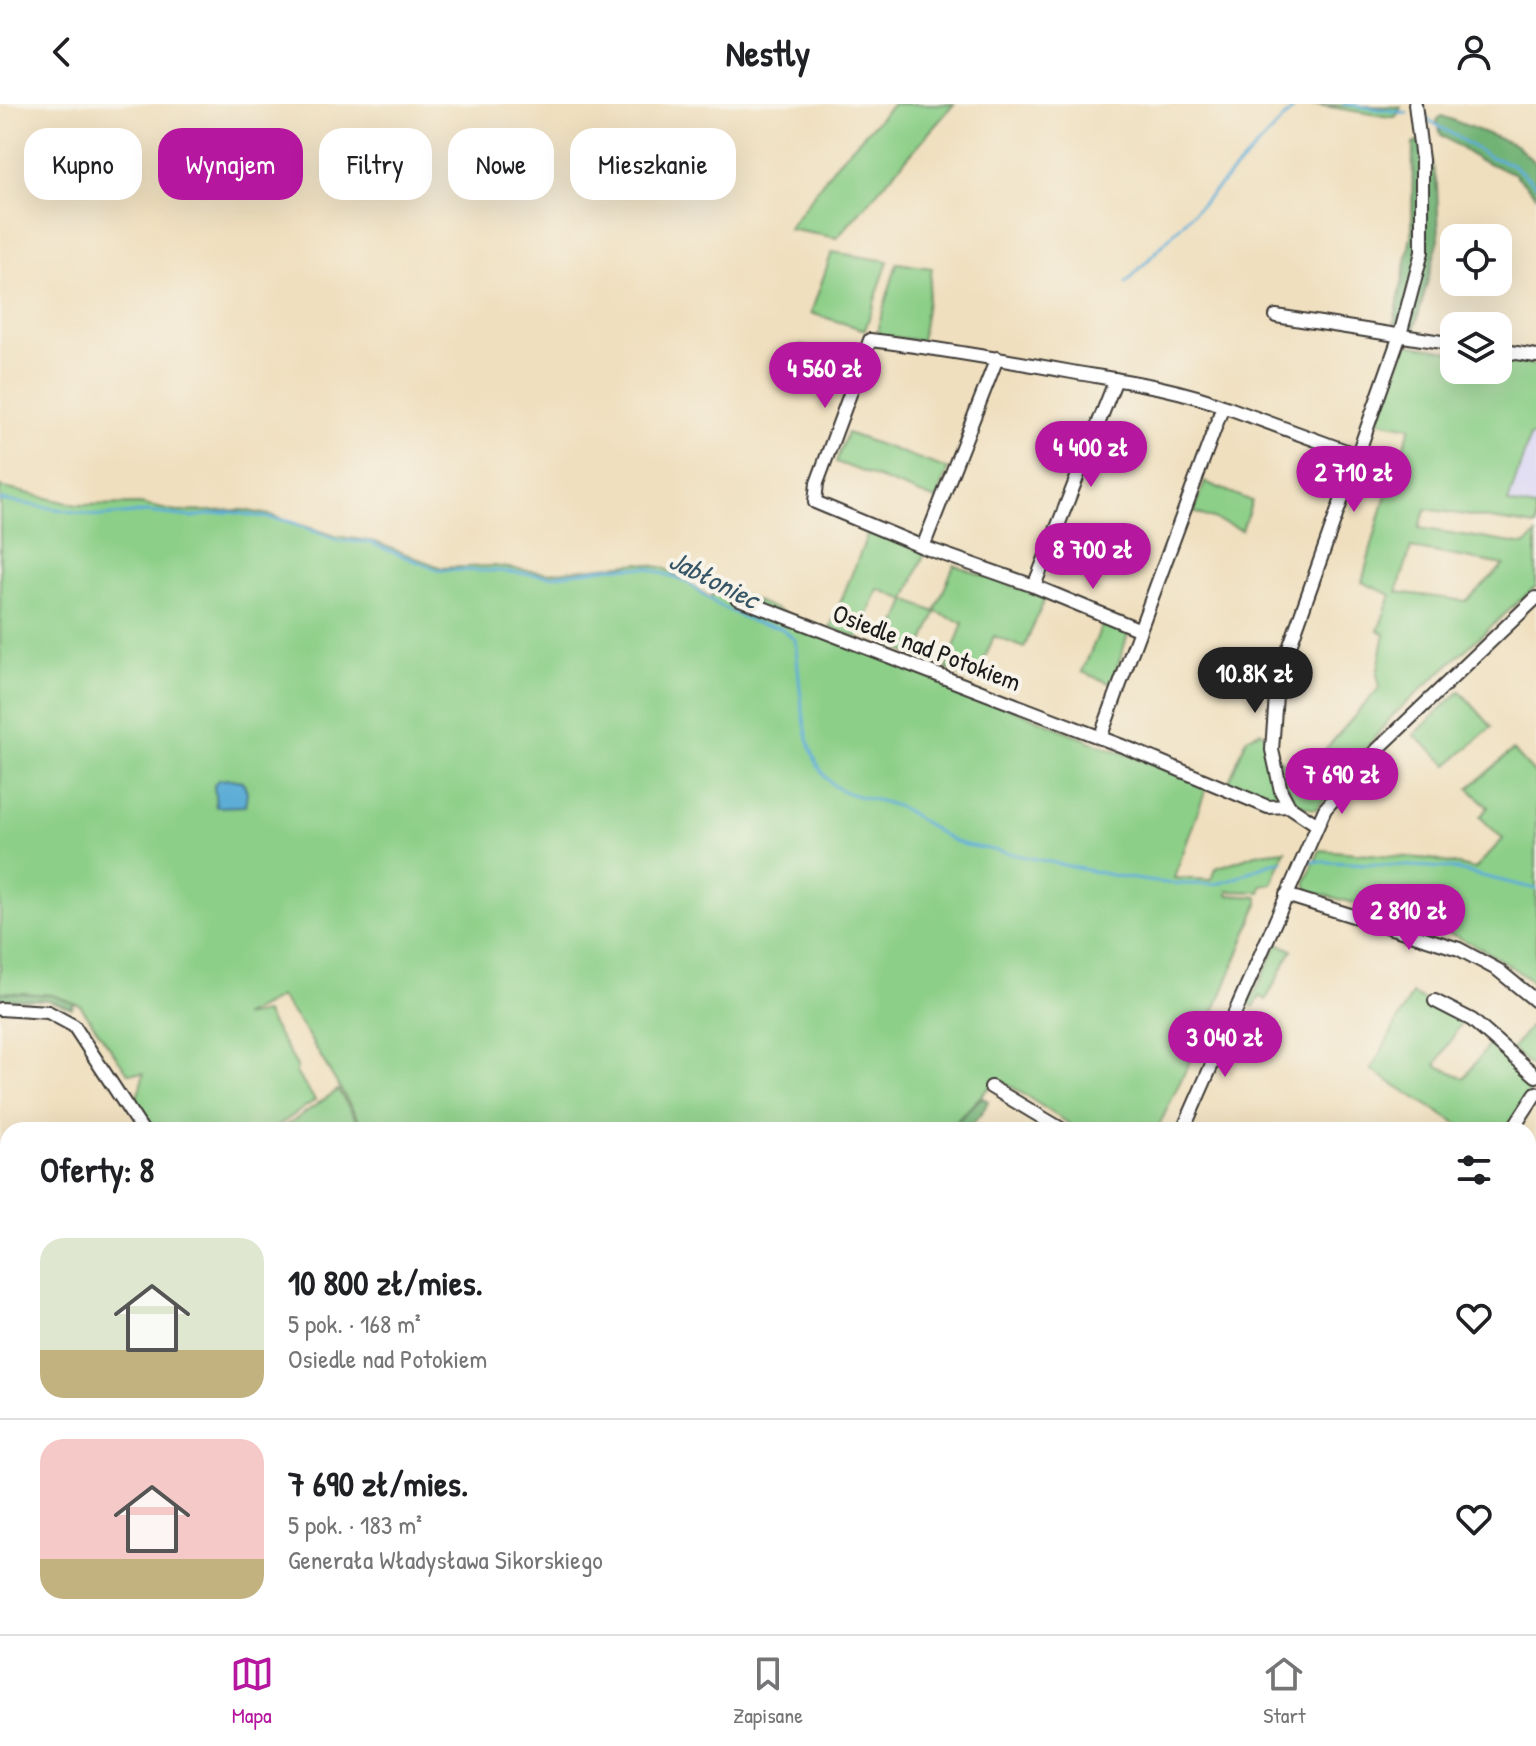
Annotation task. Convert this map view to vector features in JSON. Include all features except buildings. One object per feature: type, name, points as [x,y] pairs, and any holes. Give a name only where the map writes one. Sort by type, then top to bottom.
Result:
[{"type":"street","points":[[1316,824],[1289,806],[1281,791],[1272,750],[1277,682],[1400,335],[1422,252],[1422,160],[1415,104]]},
{"type":"street","points":[[1276,316],[1440,342]]},
{"type":"street","points":[[1138,629],[815,502],[817,483],[870,340],[997,358],[1190,394],[1357,455]]},
{"type":"street","points":[[1512,352],[1536,356]]},
{"type":"street","points":[[923,547],[997,358]]},
{"type":"street","points":[[1034,586],[1116,379]]},
{"type":"street","points":[[1100,738],[1223,406]]},
{"type":"street","name":"Osiedle nad Potokiem","points":[[737,598],[1100,738],[1268,807],[1289,806]]},
{"type":"street","points":[[1190,1122],[1316,824],[1340,789],[1378,749],[1536,598]]},
{"type":"street","points":[[1286,895],[1459,949],[1498,970],[1536,1001]]},
{"type":"street","points":[[1435,1001],[1472,1020],[1536,1076]]},
{"type":"street","points":[[0,1009],[48,1012],[74,1026],[137,1122]]},
{"type":"street","points":[[991,1087],[1050,1122]]},
{"type":"street","points":[[1517,1122],[1536,1093]]},
{"type":"shaded area","points":[[1530,435],[1536,436],[1536,508],[1508,503]]},
{"type":"green space","points":[[893,104],[954,104],[837,238],[788,229],[837,163]]},
{"type":"green space","points":[[1318,105],[1401,107],[1396,117],[1390,117]]},
{"type":"green space","points":[[1442,116],[1516,145],[1536,164],[1536,195],[1514,173],[1477,159],[1441,135],[1437,120]]},
{"type":"green space","points":[[1427,138],[1437,185],[1439,239],[1415,328],[1394,323],[1412,231],[1413,144]]},
{"type":"green space","points":[[832,252],[888,261],[865,330],[811,313]]},
{"type":"green space","points":[[897,263],[932,268],[921,341],[880,335],[878,327]]},
{"type":"green space","points":[[1407,344],[1440,350],[1440,384],[1512,384],[1512,361],[1536,365],[1536,436],[1530,436],[1508,503],[1536,508],[1536,526],[1426,509],[1419,528],[1525,545],[1536,535],[1536,586],[1392,716],[1316,809],[1307,807],[1289,791],[1278,758],[1303,775],[1380,687],[1377,674],[1385,634],[1378,631],[1391,595],[1362,582],[1389,483],[1411,427],[1378,421]],"holes":[[[1411,548],[1504,565],[1466,601],[1397,592]]]},
{"type":"green space","points":[[801,345],[854,362],[844,393],[791,376]]},
{"type":"green space","points":[[847,433],[948,469],[936,500],[836,462]]},
{"type":"green space","points":[[1205,482],[1252,501],[1242,530],[1194,512]]},
{"type":"green space","points":[[0,487],[77,505],[140,504],[177,512],[243,510],[336,536],[375,542],[442,568],[493,566],[547,573],[640,563],[664,568],[711,598],[716,586],[737,593],[1092,742],[1222,788],[1207,786],[1174,878],[1211,880],[1216,868],[1259,853],[1285,850],[1272,884],[1262,885],[1260,892],[1228,891],[1228,895],[1258,897],[1258,904],[1224,990],[1161,1122],[1067,1122],[998,1078],[956,1122],[360,1122],[306,1032],[280,997],[242,1017],[265,1013],[297,1066],[296,1073],[315,1100],[283,1122],[151,1122],[139,1106],[134,1109],[144,1073],[128,1073],[80,1005],[52,995],[0,992]]},
{"type":"green space","points":[[870,529],[925,552],[906,600],[878,589],[859,638],[830,628]]},
{"type":"green space","points":[[954,565],[1045,598],[1024,648],[994,636],[975,682],[946,669],[963,623],[936,612],[918,657],[889,646],[906,600],[935,612]]},
{"type":"green space","points":[[1103,623],[1128,634],[1112,684],[1082,672]]},
{"type":"green space","points":[[1460,691],[1492,727],[1448,765],[1414,735]]},
{"type":"green space","points":[[1261,731],[1265,736],[1279,803],[1271,803],[1228,784],[1247,738]]},
{"type":"green space","points":[[1513,750],[1536,775],[1536,986],[1511,967],[1457,937],[1399,916],[1309,891],[1305,882],[1320,850],[1431,859],[1475,869],[1503,839],[1480,817],[1488,807],[1469,788]]},
{"type":"green space","points":[[1278,943],[1292,950],[1266,1000],[1260,996],[1254,1007],[1249,1005]]},
{"type":"green space","points":[[0,992],[52,995],[74,1003],[72,1008],[47,1000],[0,999]]},
{"type":"green space","points":[[1412,994],[1463,1020],[1436,1065],[1464,1078],[1491,1042],[1536,1082],[1511,1122],[1454,1122],[1371,1070]]},
{"type":"green space","points":[[1536,1021],[1536,1071],[1512,1049]]},
{"type":"green space","points":[[338,1090],[358,1122],[292,1122]]},
{"type":"green space","points":[[982,1097],[988,1101],[975,1122],[956,1122]]},
{"type":"water","points":[[218,780],[243,781],[247,792],[245,806],[216,807],[214,785]]},
{"type":"waterway","points":[[1126,283],[1298,104]]},
{"type":"waterway","points":[[1344,104],[1407,113]]},
{"type":"waterway","points":[[1422,116],[1490,157],[1512,164],[1536,185]]},
{"type":"waterway","name":"Jabłoniec","points":[[0,500],[100,516],[147,512],[191,517],[231,512],[288,521],[340,541],[368,542],[438,570],[551,576],[612,567],[648,568],[688,583],[718,605],[753,622],[781,628],[795,640],[804,722],[810,744],[827,779],[841,790],[901,808],[965,845],[1120,877],[1213,884],[1282,861]]},
{"type":"waterway","name":"Jabłoniec","points":[[1309,861],[1449,868],[1536,889]]}]
